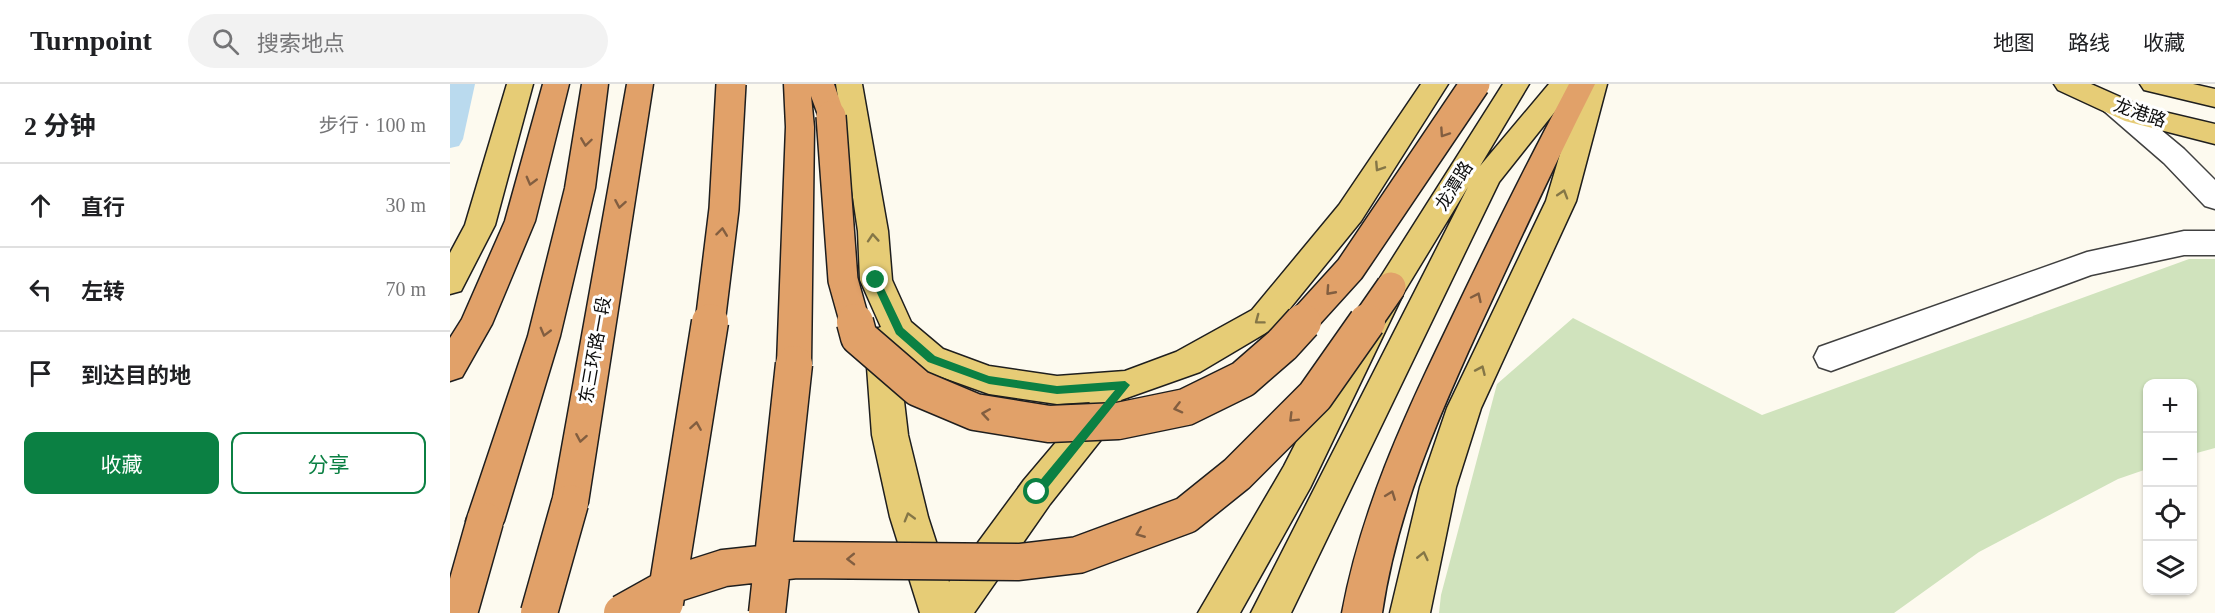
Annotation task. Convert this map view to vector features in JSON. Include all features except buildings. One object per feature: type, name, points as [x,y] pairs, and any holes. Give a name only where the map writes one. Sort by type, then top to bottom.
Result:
[{"type":"highway","points":[[450,367],[476,324],[520,221],[556,84]]},
{"type":"highway","points":[[459,613],[544,336],[579,188],[595,84]]},
{"type":"highway","name":"东三环路一段","points":[[539,613],[570,503],[639,84]]},
{"type":"highway","points":[[663,613],[705,363],[724,210],[731,84]]},
{"type":"highway","points":[[767,613],[794,364],[800,127],[797,84]]},
{"type":"highway","points":[[821,84],[831,116],[843,280],[860,337],[918,388],[975,412],[1049,424],[1118,421],[1186,407],[1243,380],[1282,345],[1350,269],[1475,84]]},
{"type":"highway","points":[[1362,613],[1380,527],[1422,415],[1526,192],[1581,84]]},
{"type":"highway","points":[[622,613],[674,584],[724,568],[796,560],[1019,562],[1078,555],[1186,514],[1237,474],[1315,396],[1391,287]]},
{"type":"main road","points":[[450,282],[480,225],[520,84]]},
{"type":"main road","points":[[849,84],[873,231],[890,435],[909,517],[940,613]]},
{"type":"main road","points":[[876,280],[899,331],[932,359],[989,380],[1057,390],[1125,385],[1188,362],[1263,319],[1350,213],[1436,84]]},
{"type":"main road","name":"龙潭路","points":[[1218,613],[1297,477],[1391,287],[1516,84]]},
{"type":"main road","points":[[1271,613],[1487,177],[1564,84]]},
{"type":"main road","points":[[1410,613],[1438,487],[1464,408],[1561,201],[1594,84]]},
{"type":"main road","name":"龙港路","points":[[2067,84],[2135,114],[2215,134]]},
{"type":"main road","name":"龙港路","points":[[2153,84],[2215,98]]},
{"type":"main road","points":[[951,613],[1037,492],[1125,385]]},
{"type":"street","points":[[2114,105],[2174,156],[2215,198]]},
{"type":"street","points":[[1831,357],[2087,264],[2184,243],[2215,243]]},
{"type":"green space","points":[[2189,259],[2215,259],[2215,448],[2197,453],[2197,379],[2143,379],[2143,470],[2118,479],[1979,552],[1894,613],[1439,613],[1441,595],[1497,384],[1573,318],[1762,415]]},
{"type":"waterway","points":[[450,139],[462,84]]},
{"type":"route","points":[[876,280],[899,331],[932,359],[989,380],[1057,390],[1125,385],[1037,492]]}]
